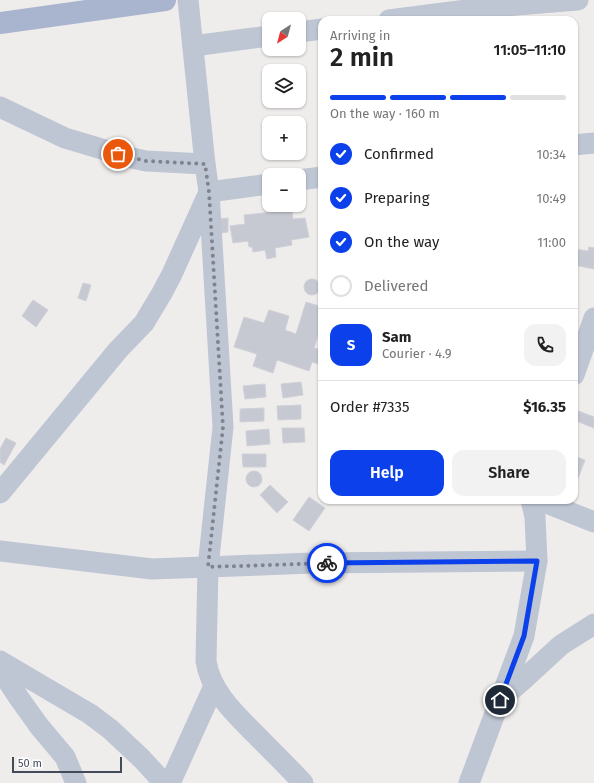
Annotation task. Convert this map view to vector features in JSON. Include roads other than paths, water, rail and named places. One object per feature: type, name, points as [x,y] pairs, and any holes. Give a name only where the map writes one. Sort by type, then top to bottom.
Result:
[{"type":"main road","points":[[0,23],[165,0]]},
{"type":"street","points":[[188,0],[209,192],[223,427],[208,567],[206,661],[208,672],[214,686],[228,706],[303,783]]},
{"type":"street","points":[[419,16],[480,8],[578,0]]},
{"type":"street","points":[[306,31],[318,30]]},
{"type":"street","points":[[193,46],[262,37]]},
{"type":"street","points":[[0,107],[65,138],[132,158],[146,161],[205,164]]},
{"type":"street","points":[[578,145],[594,143]]},
{"type":"street","points":[[306,179],[318,178]]},
{"type":"street","points":[[209,192],[262,185]]},
{"type":"street","points":[[0,493],[118,350],[144,323],[169,280],[209,192]]},
{"type":"street","points":[[578,364],[594,318]]},
{"type":"street","points":[[468,783],[524,636],[537,561],[535,517],[532,504]]},
{"type":"street","points":[[549,504],[594,522]]},
{"type":"street","points":[[0,551],[152,569],[313,563],[537,561]]},
{"type":"street","points":[[500,700],[524,680],[561,645],[594,624]]},
{"type":"street","points":[[0,661],[90,714],[110,729],[142,759],[164,783]]},
{"type":"street","points":[[0,669],[35,720],[65,757],[76,783]]},
{"type":"street","points":[[170,783],[214,686]]}]
